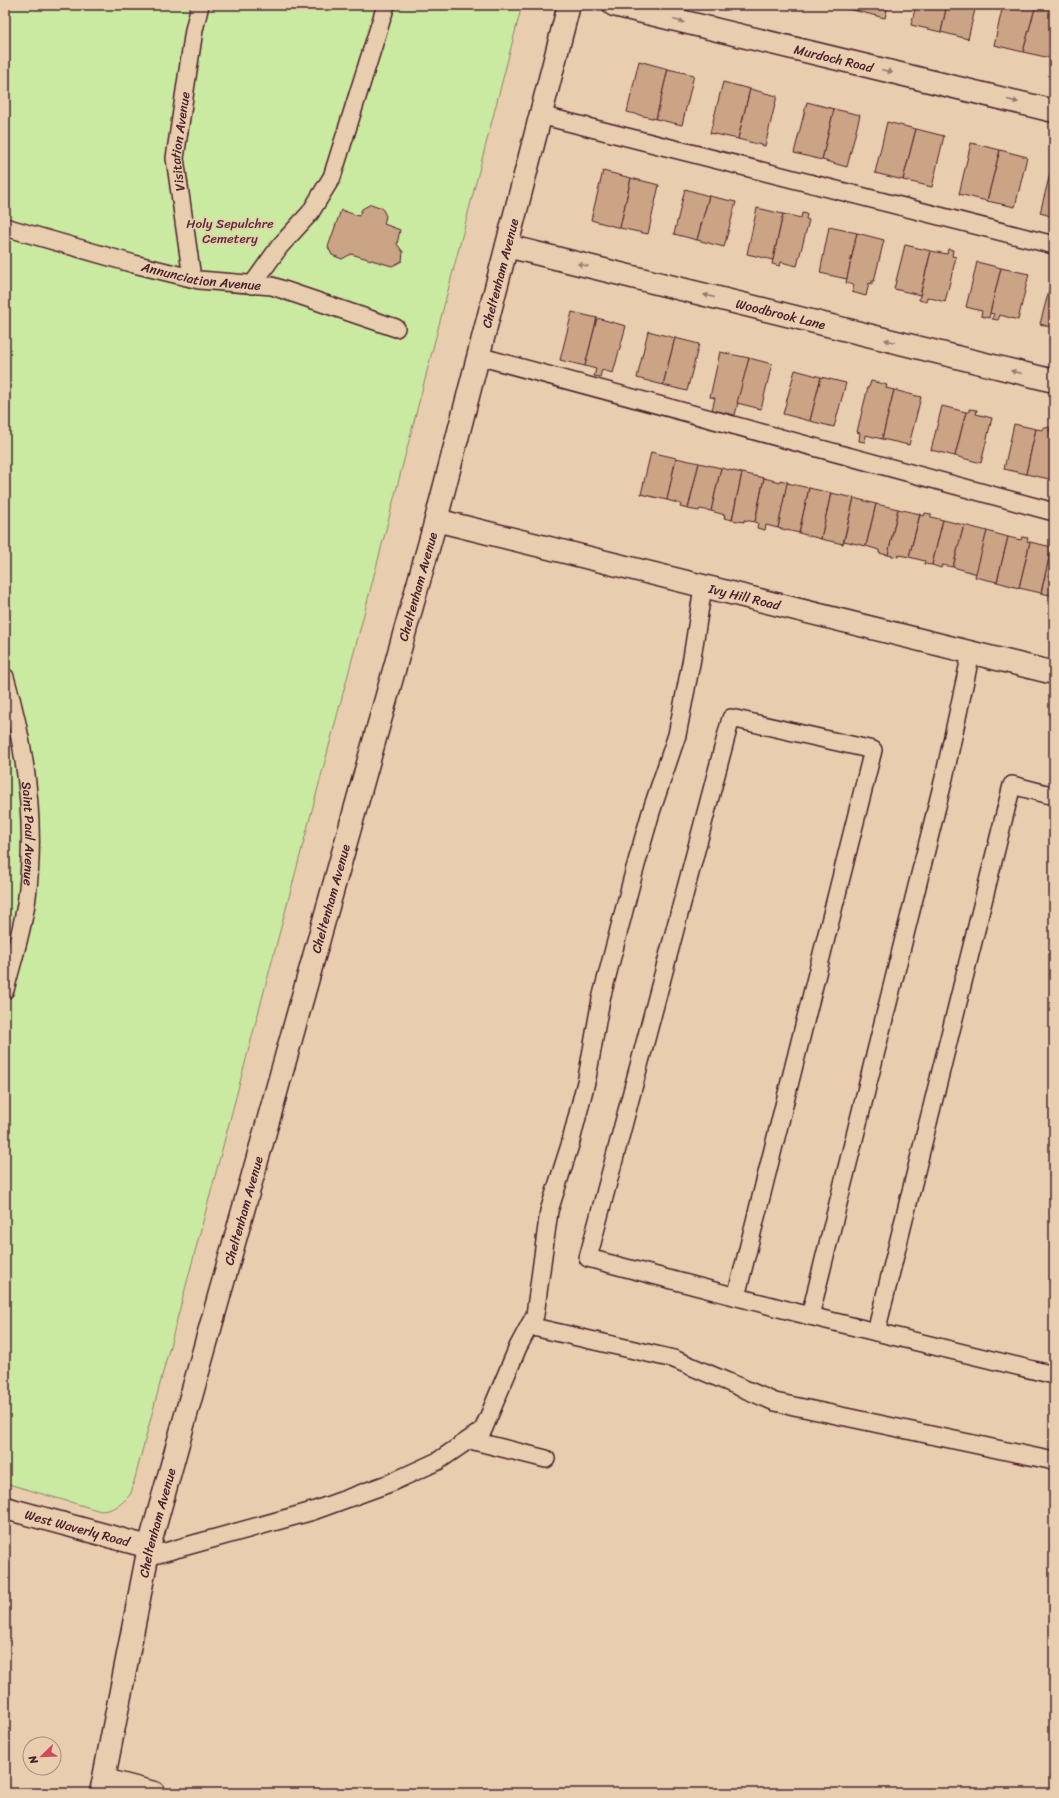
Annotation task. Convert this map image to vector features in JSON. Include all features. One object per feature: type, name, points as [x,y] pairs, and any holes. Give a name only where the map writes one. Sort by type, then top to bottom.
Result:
[{"type":"main road","name":"Cheltenham Avenue","points":[[103,1787],[148,1552],[436,520],[569,5]]},
{"type":"main road","name":"Murdoch Road","points":[[614,5],[1054,111]]},
{"type":"main road","name":"Woodbrook Lane","points":[[507,246],[1054,381]]},
{"type":"main road","name":"Ivy Hill Road","points":[[436,520],[1054,673]]},
{"type":"main road","name":"West Waverly Road","points":[[5,1508],[148,1552]]},
{"type":"main road","points":[[103,1787],[154,1793]]},
{"type":"lane","name":"Visitation Avenue","points":[[192,278],[175,158],[194,30],[200,5]]},
{"type":"lane","points":[[252,285],[280,246],[310,213],[332,177],[386,5]]},
{"type":"lane","points":[[540,115],[1054,245]]},
{"type":"lane","name":"Annunciation Avenue","points":[[6,230],[199,280],[272,286],[396,328]]},
{"type":"lane","points":[[478,356],[1054,512]]},
{"type":"lane","points":[[148,1552],[312,1511],[390,1483],[438,1461],[483,1430],[518,1347],[535,1316],[549,1211],[570,1145],[587,1078],[602,999],[651,812],[677,735],[692,658],[703,586]]},
{"type":"lane","points":[[810,1316],[944,778],[971,652]]},
{"type":"lane","name":"Saint Paul Avenue","points":[[5,677],[28,786],[30,841],[27,898],[5,990]]},
{"type":"lane","points":[[736,1297],[873,750],[731,718],[588,1258],[736,1297],[810,1316],[1054,1375]]},
{"type":"lane","points":[[876,1332],[1012,785],[1054,796]]},
{"type":"lane","points":[[529,1326],[674,1359],[776,1402],[1054,1461]]},
{"type":"lane","points":[[470,1440],[546,1459]]},
{"type":"green space","name":"Holy Sepulchre Cemetery","points":[[5,5],[522,5],[363,618],[131,1493],[119,1505],[111,1509],[101,1511],[5,1483]]},
{"type":"building","points":[[830,5],[859,5],[857,11]]},
{"type":"building","points":[[859,5],[888,5],[885,18],[857,11]]},
{"type":"building","points":[[916,5],[947,5],[941,32],[911,25]]},
{"type":"building","points":[[947,5],[976,5],[968,39],[941,32]]},
{"type":"building","points":[[1003,5],[1036,5],[1023,52],[994,45]]},
{"type":"building","points":[[1036,5],[1054,7],[1054,42],[1050,58],[1023,52]]},
{"type":"building","points":[[639,61],[668,69],[656,119],[627,112]]},
{"type":"building","points":[[668,69],[694,75],[682,125],[656,119]]},
{"type":"building","points":[[723,82],[750,89],[738,139],[710,133]]},
{"type":"building","points":[[750,89],[777,96],[765,146],[738,139]]},
{"type":"building","points":[[807,102],[834,109],[822,160],[794,153]]},
{"type":"building","points":[[834,109],[860,115],[847,167],[822,160]]},
{"type":"building","points":[[887,122],[916,129],[903,180],[875,173]]},
{"type":"building","points":[[916,129],[944,136],[932,187],[903,180]]},
{"type":"building","points":[[971,143],[1000,150],[987,201],[959,194]]},
{"type":"building","points":[[1000,150],[1027,157],[1015,207],[987,201]]},
{"type":"building","points":[[1053,162],[1054,163],[1054,217],[1040,213]]},
{"type":"building","points":[[603,171],[631,178],[620,228],[591,220]]},
{"type":"building","points":[[631,178],[659,185],[648,234],[620,228]]},
{"type":"building","points":[[685,189],[709,196],[697,240],[674,234]]},
{"type":"building","points":[[709,196],[736,202],[724,247],[697,240]]},
{"type":"building","points":[[371,204],[382,208],[386,216],[384,224],[400,230],[397,244],[403,252],[402,261],[392,266],[351,254],[342,259],[332,255],[328,247],[341,210],[359,216],[362,209]]},
{"type":"building","points":[[757,208],[783,214],[773,260],[747,254]]},
{"type":"building","points":[[802,213],[807,214],[806,219],[809,220],[797,266],[781,262],[780,266],[772,264],[783,214],[801,218]]},
{"type":"building","points":[[829,227],[857,233],[847,279],[820,273]]},
{"type":"building","points":[[857,233],[884,240],[874,281],[872,281],[872,284],[869,283],[866,296],[852,292],[854,285],[846,283]]},
{"type":"building","points":[[905,245],[931,251],[920,295],[894,289]]},
{"type":"building","points":[[948,249],[953,250],[952,256],[956,257],[945,302],[927,297],[926,302],[919,300],[931,251],[947,254]]},
{"type":"building","points":[[977,262],[1001,268],[989,318],[981,316],[982,311],[966,307]]},
{"type":"building","points":[[1001,268],[1029,274],[1018,320],[1000,315],[998,320],[992,319],[994,314],[990,313]]},
{"type":"building","points":[[1054,271],[1054,328],[1040,324]]},
{"type":"building","points":[[572,312],[597,318],[585,366],[560,360]]},
{"type":"building","points":[[597,318],[626,326],[613,373],[602,370],[600,377],[594,376],[596,369],[585,366]]},
{"type":"building","points":[[648,331],[675,338],[663,385],[637,378]]},
{"type":"building","points":[[675,338],[699,344],[687,391],[663,385]]},
{"type":"building","points":[[720,352],[749,358],[735,415],[712,410],[715,398],[710,397]]},
{"type":"building","points":[[749,358],[772,364],[761,409],[737,403]]},
{"type":"building","points":[[795,370],[821,377],[810,421],[783,414]]},
{"type":"building","points":[[821,377],[846,383],[834,427],[810,421]]},
{"type":"building","points":[[871,381],[887,385],[886,388],[894,390],[882,439],[866,435],[865,442],[859,441],[860,433],[857,432],[868,387]]},
{"type":"building","points":[[894,390],[921,397],[909,445],[882,439]]},
{"type":"building","points":[[942,406],[966,412],[955,456],[931,450]]},
{"type":"building","points":[[969,409],[977,410],[976,414],[992,418],[981,463],[955,456],[966,412],[969,412]]},
{"type":"building","points":[[1014,424],[1036,429],[1026,474],[1004,469]]},
{"type":"building","points":[[1043,427],[1050,428],[1049,432],[1054,433],[1054,480],[1026,474],[1036,429],[1043,430]]},
{"type":"building","points":[[651,452],[676,458],[667,500],[641,494]]},
{"type":"building","points":[[676,458],[699,463],[688,509],[680,507],[681,504],[667,500]]},
{"type":"building","points":[[699,463],[721,468],[711,511],[688,509]]},
{"type":"building","points":[[721,468],[742,473],[732,520],[724,518],[725,515],[711,511]]},
{"type":"building","points":[[742,473],[764,478],[755,522],[732,520]]},
{"type":"building","points":[[764,478],[780,482],[780,480],[788,482],[778,528],[766,525],[765,530],[757,528],[758,523],[755,522]]},
{"type":"building","points":[[787,483],[809,488],[799,533],[778,528]]},
{"type":"building","points":[[809,488],[831,493],[821,539],[799,533]]},
{"type":"building","points":[[831,493],[854,498],[843,544],[821,539]]},
{"type":"building","points":[[854,498],[876,504],[866,546],[844,541]]},
{"type":"building","points":[[876,504],[898,509],[888,555],[879,553],[879,550],[866,546]]},
{"type":"building","points":[[898,509],[920,514],[909,557],[888,555]]},
{"type":"building","points":[[925,513],[931,514],[931,517],[943,520],[932,565],[924,564],[925,561],[909,557],[920,515],[924,516]]},
{"type":"building","points":[[943,520],[964,525],[953,567],[942,565],[941,568],[932,565]]},
{"type":"building","points":[[964,525],[987,531],[977,574],[953,567]]},
{"type":"building","points":[[987,531],[1008,537],[997,582],[975,577]]},
{"type":"building","points":[[1008,537],[1021,540],[1022,537],[1028,538],[1027,541],[1030,542],[1019,588],[997,582]]},
{"type":"building","points":[[1030,542],[1052,547],[1041,593],[1019,588]]},
{"type":"building","points":[[1051,549],[1054,550],[1054,596],[1041,593]]}]
